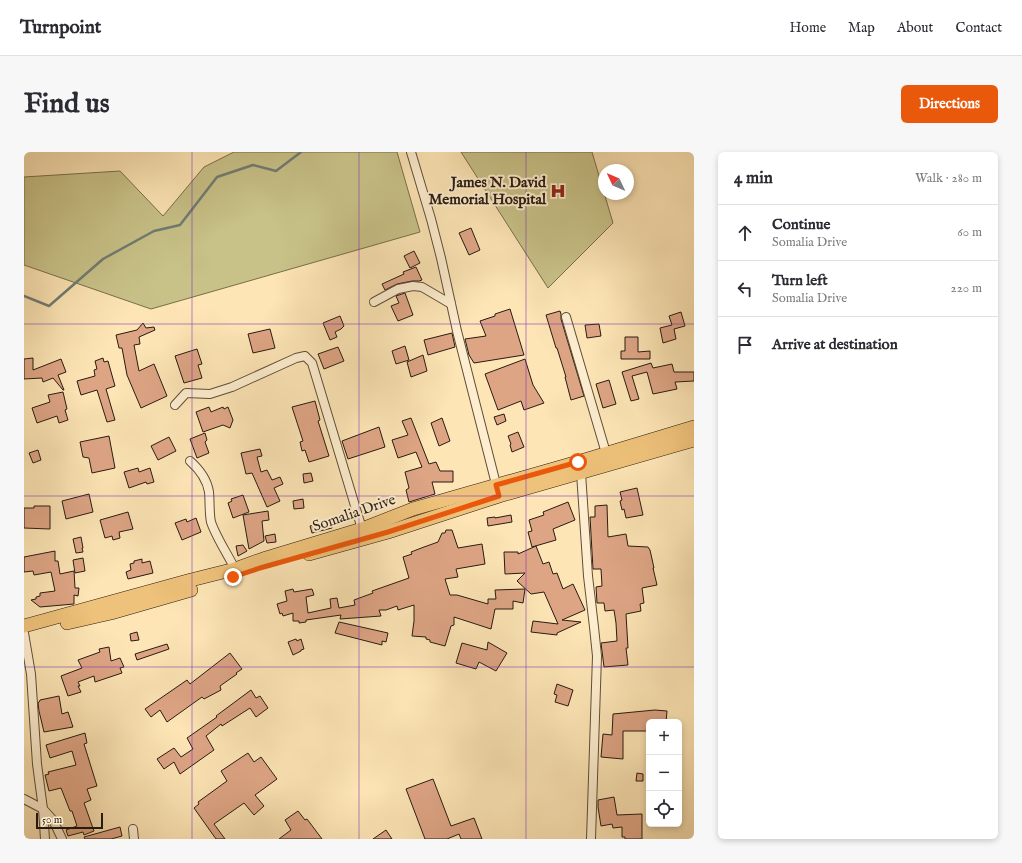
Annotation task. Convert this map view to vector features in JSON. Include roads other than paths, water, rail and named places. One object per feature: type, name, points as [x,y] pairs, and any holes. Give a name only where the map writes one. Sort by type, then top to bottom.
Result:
[{"type":"main road","name":"Somalia Drive","points":[[24,633],[126,609],[260,568],[388,532],[606,453],[694,427]]},
{"type":"main road","name":"Somalia Drive","points":[[24,626],[235,569],[362,529],[414,509],[581,473],[694,440]]},
{"type":"street","points":[[411,152],[431,218],[456,331],[498,491]]},
{"type":"street","points":[[374,302],[398,289],[413,286],[422,287],[451,304]]},
{"type":"street","points":[[566,316],[606,453]]},
{"type":"street","points":[[175,405],[186,393],[210,394],[218,392],[296,358],[305,356],[312,363],[362,529]]},
{"type":"street","points":[[190,461],[200,471],[207,483],[209,492],[209,509],[212,523],[217,536],[235,569]]},
{"type":"street","points":[[581,473],[588,576],[597,656],[591,839]]},
{"type":"street","points":[[24,633],[31,674],[37,764],[45,839]]},
{"type":"street","points":[[24,799],[43,809],[52,820],[62,839]]},
{"type":"street","points":[[132,829],[134,839]]},
{"type":"waterway","points":[[24,296],[49,306],[103,259],[154,231],[180,225],[217,177],[253,165],[276,171],[301,152]]},
{"type":"place","name":"James N. David Memorial Hospital","points":[[558,191]]}]
